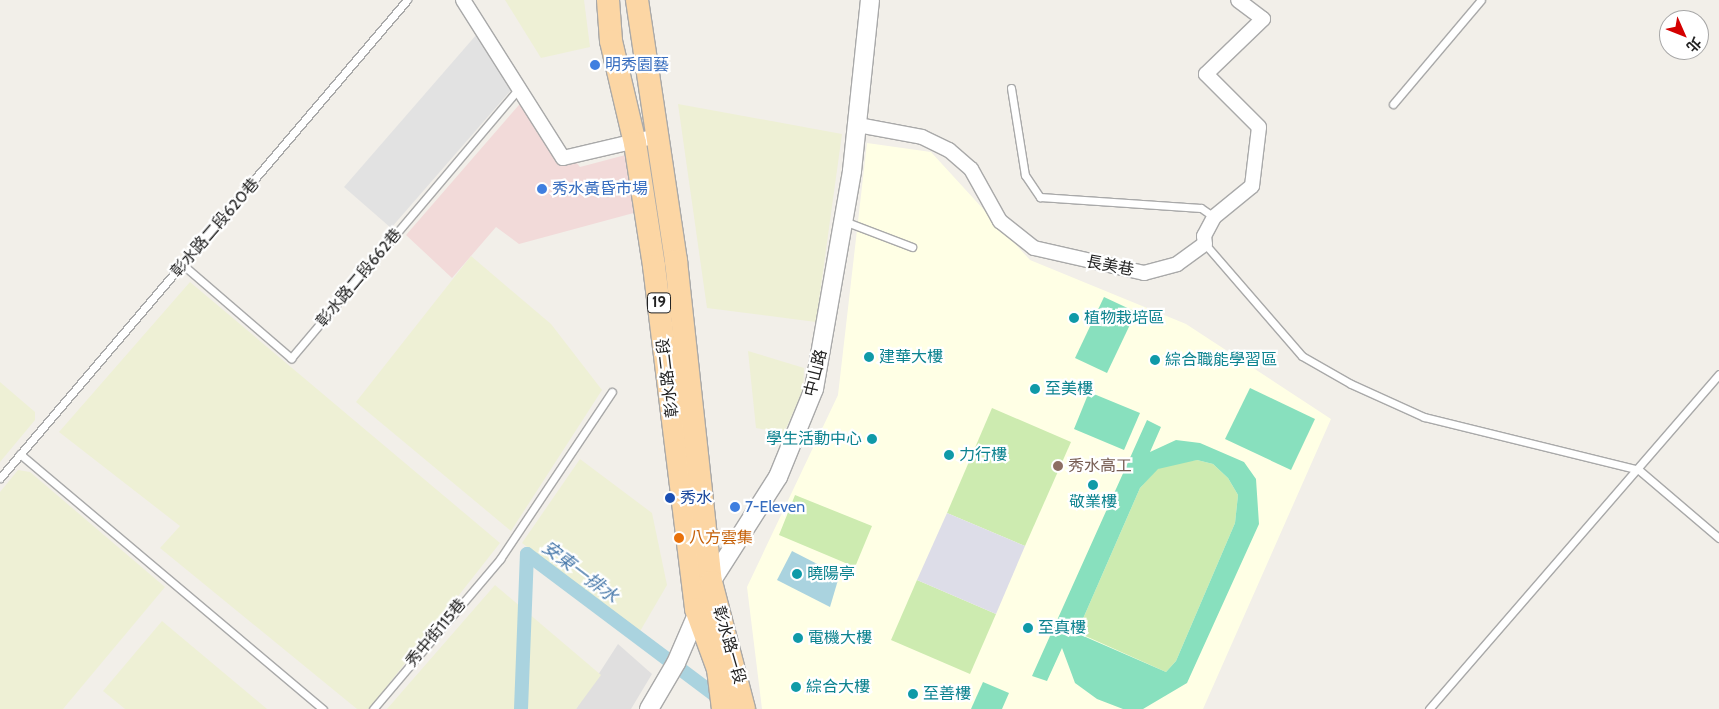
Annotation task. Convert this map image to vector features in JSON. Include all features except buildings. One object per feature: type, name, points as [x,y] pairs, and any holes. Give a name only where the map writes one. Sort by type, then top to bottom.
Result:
[{"type":"main road","name":"彰水路二段","points":[[608,0],[610,41],[665,264],[711,582]]},
{"type":"main road","name":"彰水路二段","points":[[637,0],[657,136],[665,264],[696,609]]},
{"type":"main road","name":"彰水路一段","points":[[711,582],[741,684],[744,709]]},
{"type":"main road","name":"彰水路一段","points":[[696,609],[718,669],[724,709]]},
{"type":"street","points":[[463,0],[563,158],[635,143],[657,136]]},
{"type":"street","name":"中山路","points":[[649,709],[676,663],[696,609],[711,582],[778,477],[811,397],[844,221],[858,125],[870,0]]},
{"type":"street","points":[[1205,244],[1204,236],[1214,218],[1252,186],[1259,127],[1206,74],[1263,19],[1238,0]]},
{"type":"street","name":"長美巷","points":[[858,125],[922,137],[949,150],[970,168],[1000,221],[1034,248],[1144,273],[1177,264],[1205,244]]},
{"type":"lane","name":"彰水路二段620巷","points":[[0,478],[407,0]]},
{"type":"lane","points":[[1393,104],[1482,0]]},
{"type":"lane","name":"彰水路二段662巷","points":[[183,265],[291,358],[519,88]]},
{"type":"lane","points":[[1012,88],[1025,175],[1040,197],[1201,208],[1214,218]]},
{"type":"lane","points":[[844,221],[912,247]]},
{"type":"lane","points":[[1205,244],[1302,356],[1351,384],[1424,418],[1639,470],[1719,538]]},
{"type":"lane","points":[[1429,709],[1639,470],[1719,374]]},
{"type":"lane","name":"秀中街115巷","points":[[373,709],[500,559],[511,537],[612,392]]},
{"type":"lane","points":[[20,454],[323,709]]},
{"type":"shaded area","points":[[505,0],[584,0],[590,47],[541,58]]},
{"type":"shaded area","points":[[477,34],[512,89],[391,228],[344,187]]},
{"type":"shaded area","name":"秀水黃昏市場","points":[[525,98],[580,167],[633,153],[641,211],[519,244],[496,227],[452,278],[406,235]]},
{"type":"shaded area","points":[[678,104],[842,134],[816,322],[707,308]]},
{"type":"shaded area","name":"秀水高工","points":[[867,143],[931,152],[1030,260],[1186,324],[1331,419],[1203,709],[762,709],[747,587],[838,395]]},
{"type":"shaded area","points":[[471,256],[551,324],[602,390],[511,531],[356,402]]},
{"type":"shaded area","points":[[190,282],[500,543],[369,709],[357,709],[160,548],[180,526],[59,432]]},
{"type":"shaded area","points":[[748,351],[804,368],[803,390],[784,433],[756,428]]},
{"type":"shaded area","points":[[0,382],[35,412],[35,420],[0,462]]},
{"type":"shaded area","points":[[580,459],[652,513],[667,585],[639,633],[522,543]]},
{"type":"shaded area","points":[[18,470],[30,472],[165,587],[63,709],[0,709],[0,492]]},
{"type":"shaded area","points":[[947,513],[1025,546],[996,614],[917,580]]},
{"type":"shaded area","points":[[495,585],[601,675],[576,709],[387,709]]},
{"type":"shaded area","points":[[162,621],[267,709],[125,709],[103,691]]},
{"type":"shaded area","points":[[618,644],[652,674],[631,709],[576,709]]},
{"type":"green space","points":[[1104,297],[1136,312],[1107,373],[1075,358]]},
{"type":"green space","points":[[1250,388],[1315,419],[1291,470],[1225,439]]},
{"type":"green space","points":[[1089,392],[1140,413],[1124,450],[1074,429]]},
{"type":"green space","points":[[992,408],[1071,442],[1025,546],[947,513]]},
{"type":"green space","points":[[1147,420],[1161,427],[1150,452],[1176,440],[1200,443],[1244,462],[1256,479],[1259,524],[1187,683],[1143,709],[1123,709],[1097,699],[1075,683],[1062,648],[1047,681],[1032,676]],"holes":[[[1197,460],[1213,464],[1228,478],[1238,495],[1235,523],[1176,661],[1166,672],[1081,635],[1082,621],[1140,488],[1158,469]]]},
{"type":"green space","points":[[1197,460],[1213,464],[1228,478],[1238,495],[1235,523],[1176,661],[1166,672],[1081,634],[1082,621],[1140,488],[1157,469],[1173,462]]},
{"type":"green space","points":[[795,495],[872,526],[855,567],[779,535]]},
{"type":"green space","points":[[917,580],[996,614],[970,674],[891,640]]},
{"type":"green space","points":[[983,682],[1009,693],[1002,709],[971,709]]},
{"type":"water","points":[[792,551],[831,571],[838,580],[830,607],[777,580]]},
{"type":"waterway","name":"安東一排水","points":[[521,709],[527,554],[724,702]]},
{"type":"place","name":"明秀園藝","points":[[595,65]]},
{"type":"place","name":"秀水黃昏市場","points":[[542,189]]},
{"type":"place","name":"植物栽培區","points":[[1074,318]]},
{"type":"place","name":"建華大樓","points":[[869,357]]},
{"type":"place","name":"綜合職能學習區","points":[[1155,360]]},
{"type":"place","name":"至美樓","points":[[1035,389]]},
{"type":"place","name":"學生活動中心","points":[[872,439]]},
{"type":"place","name":"力行樓","points":[[949,455]]},
{"type":"place","name":"秀水高工","points":[[1058,466]]},
{"type":"place","name":"敬業樓","points":[[1093,485]]},
{"type":"place","name":"秀水","points":[[670,498]]},
{"type":"place","name":"7-Eleven","points":[[735,507]]},
{"type":"place","name":"八方雲集","points":[[679,538]]},
{"type":"place","name":"曉陽亭","points":[[797,574]]},
{"type":"place","name":"至真樓","points":[[1028,628]]},
{"type":"place","name":"電機大樓","points":[[798,638]]},
{"type":"place","name":"綜合大樓","points":[[796,687]]},
{"type":"place","name":"至善樓","points":[[913,694]]}]
